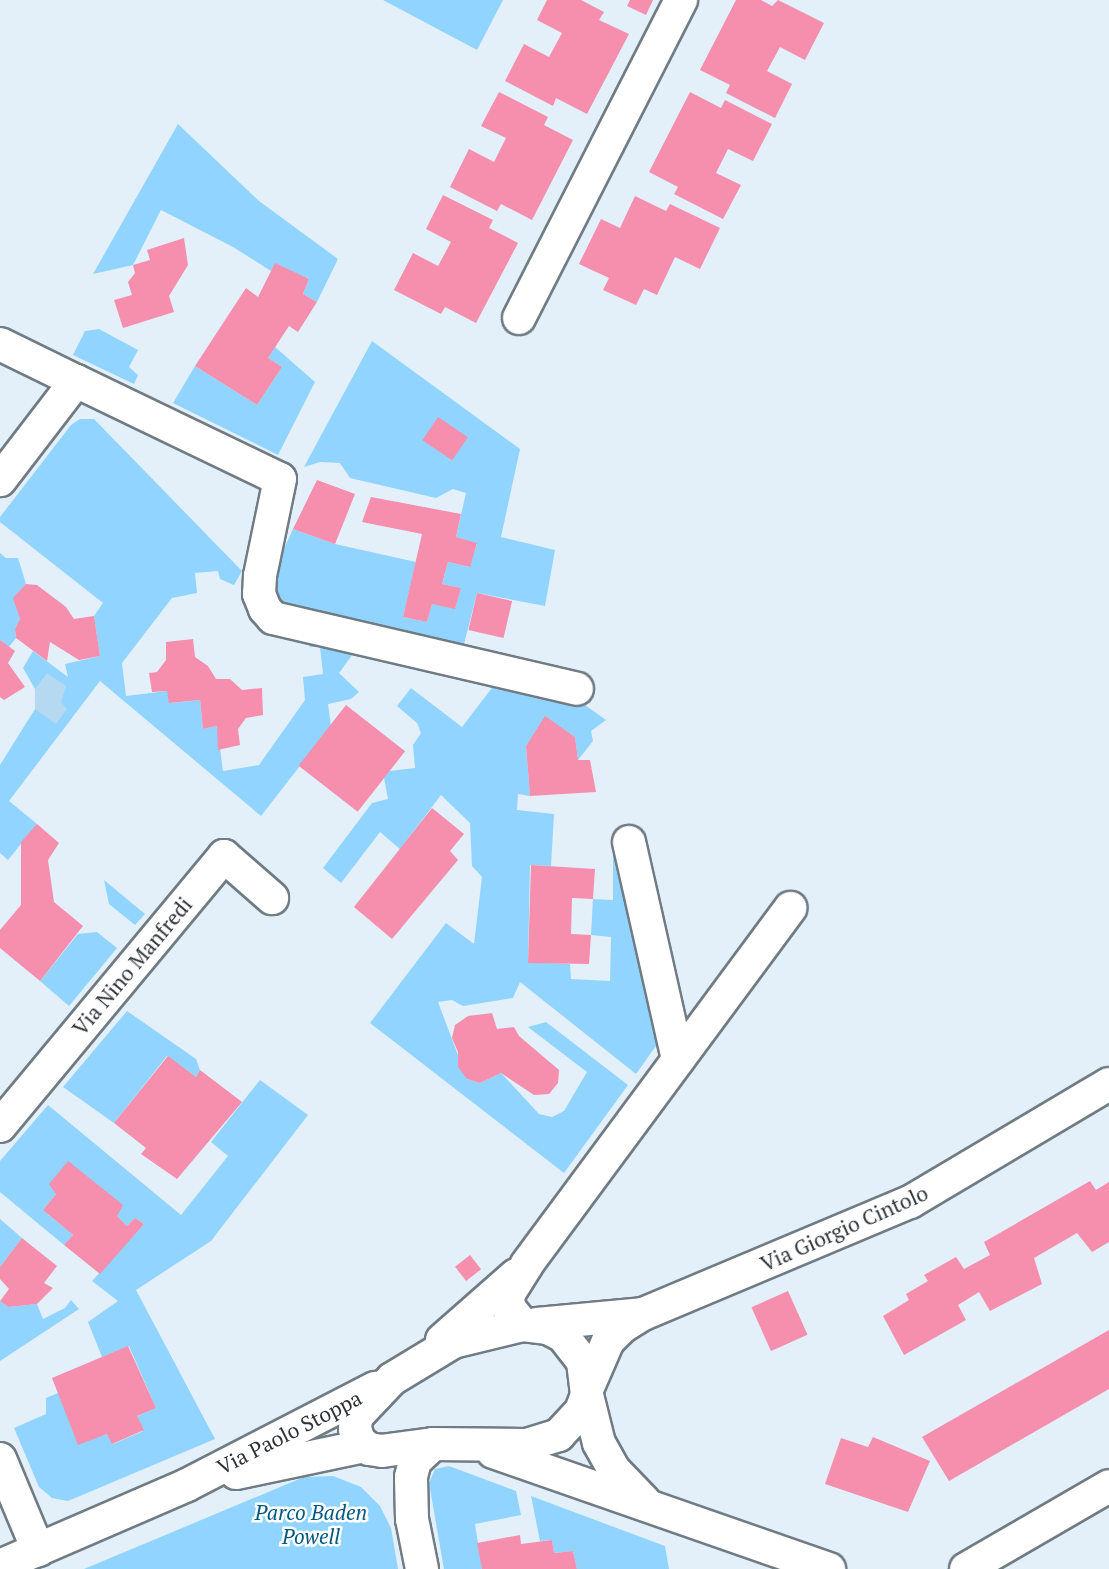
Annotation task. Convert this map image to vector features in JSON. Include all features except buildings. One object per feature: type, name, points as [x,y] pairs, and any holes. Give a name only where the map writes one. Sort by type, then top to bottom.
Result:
[{"type":"street","points":[[519,318],[681,0]]},
{"type":"street","points":[[0,344],[280,478],[260,576],[259,594],[265,609],[273,618],[577,689]]},
{"type":"street","points":[[0,480],[76,381]]},
{"type":"street","points":[[629,842],[678,1060]]},
{"type":"street","name":"Via Nino Manfredi","points":[[0,1126],[224,856],[272,898]]},
{"type":"street","points":[[653,1508],[626,1486],[599,1443],[583,1362],[575,1347],[555,1332],[527,1325],[509,1308],[508,1295],[527,1264],[790,908]]},
{"type":"street","name":"Via Giorgio Cintolo","points":[[471,1445],[527,1445],[559,1435],[581,1411],[608,1341],[622,1327],[643,1314],[910,1202],[1109,1083]]},
{"type":"street","points":[[412,1519],[388,1475],[356,1436],[356,1417],[403,1371],[527,1264]]},
{"type":"street","name":"Via Giorgio Cintolo","points":[[403,1371],[453,1342],[527,1325],[643,1314]]},
{"type":"street","name":"Via Paolo Stoppa","points":[[0,1566],[187,1485],[403,1371]]},
{"type":"street","points":[[422,1569],[412,1519],[411,1477],[415,1461],[433,1444]]},
{"type":"street","name":"Via Paolo Stoppa","points":[[187,1485],[365,1447],[382,1451],[433,1444],[471,1445]]},
{"type":"street","points":[[471,1445],[829,1569]]},
{"type":"street","points":[[0,1459],[38,1550]]},
{"type":"street","points":[[966,1569],[1109,1486]]},
{"type":"green space","points":[[383,0],[503,0],[477,50]]},
{"type":"green space","points":[[178,124],[259,201],[338,259],[317,302],[303,294],[309,279],[275,264],[271,271],[233,247],[161,210],[133,265],[93,274]]},
{"type":"green space","points":[[99,329],[138,350],[129,367],[138,375],[134,384],[73,355],[85,331]]},
{"type":"green space","points":[[372,341],[520,449],[501,537],[555,550],[545,606],[477,593],[462,652],[282,607],[273,594],[272,575],[293,529],[335,544],[416,562],[403,617],[427,622],[432,604],[455,608],[461,588],[442,584],[448,562],[469,567],[477,544],[456,537],[466,493],[453,489],[436,498],[350,478],[340,463],[320,462],[304,467]]},
{"type":"green space","points":[[275,347],[315,382],[278,455],[173,403],[195,366],[257,405],[282,367],[268,358]]},
{"type":"green space","points":[[80,419],[94,419],[242,571],[234,585],[220,579],[218,571],[195,573],[197,593],[172,598],[122,663],[126,696],[167,691],[170,703],[200,700],[203,729],[217,726],[223,771],[259,765],[305,700],[303,677],[323,674],[320,647],[310,647],[299,633],[358,647],[339,673],[359,692],[351,699],[328,704],[331,726],[261,816],[100,681],[9,801],[37,824],[8,860],[0,853],[0,765],[35,709],[35,689],[23,668],[33,651],[68,677],[65,664],[100,656],[94,616],[103,603],[0,522],[0,517],[71,425]]},
{"type":"green space","points":[[0,553],[6,558],[18,558],[26,584],[14,598],[20,619],[15,629],[16,638],[9,647],[0,640]]},
{"type":"green space","points":[[498,680],[575,698],[606,720],[591,731],[593,741],[578,760],[575,737],[545,717],[526,746],[530,796],[518,794],[517,810],[554,814],[551,866],[530,865],[528,962],[570,964],[571,979],[610,981],[611,937],[591,935],[593,899],[613,900],[613,839],[661,1039],[636,1074],[520,982],[513,998],[463,1006],[452,1000],[438,1002],[467,1079],[480,1083],[501,1073],[539,1114],[552,1117],[564,1111],[587,1072],[528,1027],[546,1022],[628,1085],[564,1173],[370,1023],[446,923],[474,944],[482,877],[472,866],[470,823],[441,795],[400,849],[380,832],[341,883],[323,868],[372,803],[388,799],[384,778],[389,771],[415,768],[413,745],[421,733],[417,723],[397,706],[411,688],[462,727]]},
{"type":"green space","points":[[104,880],[145,914],[135,925],[109,904]]},
{"type":"green space","points":[[97,932],[117,948],[69,1006],[40,981],[78,934]]},
{"type":"green space","points":[[127,1011],[196,1059],[200,1070],[196,1077],[167,1056],[114,1123],[63,1087]]},
{"type":"green space","points":[[260,1080],[308,1115],[211,1241],[136,1290],[215,1439],[68,1501],[52,1498],[39,1487],[14,1428],[46,1414],[46,1398],[58,1393],[79,1444],[107,1434],[113,1444],[143,1431],[137,1416],[156,1408],[129,1346],[102,1357],[88,1322],[118,1301],[92,1281],[144,1224],[135,1218],[127,1226],[117,1216],[56,1194],[43,1210],[73,1235],[64,1245],[0,1192],[0,1161],[48,1105],[181,1215],[228,1156],[211,1142]]},
{"type":"green space","points":[[0,1219],[22,1238],[0,1267]]},
{"type":"green space","points":[[71,1300],[79,1309],[0,1361],[0,1301],[8,1307],[37,1304],[43,1319],[65,1308]]},
{"type":"green space","points":[[449,1466],[516,1491],[521,1515],[475,1524],[482,1569],[444,1569],[429,1483],[435,1469]]},
{"type":"green space","name":"Parco Baden Powell","points":[[333,1476],[361,1487],[380,1506],[391,1528],[398,1569],[84,1569],[304,1477]]},
{"type":"green space","points":[[531,1496],[665,1546],[669,1569],[577,1569],[573,1551],[554,1553],[552,1540],[540,1541]]},
{"type":"shaded area","points":[[47,673],[66,686],[61,702],[67,709],[56,724],[35,709],[35,689]]}]
